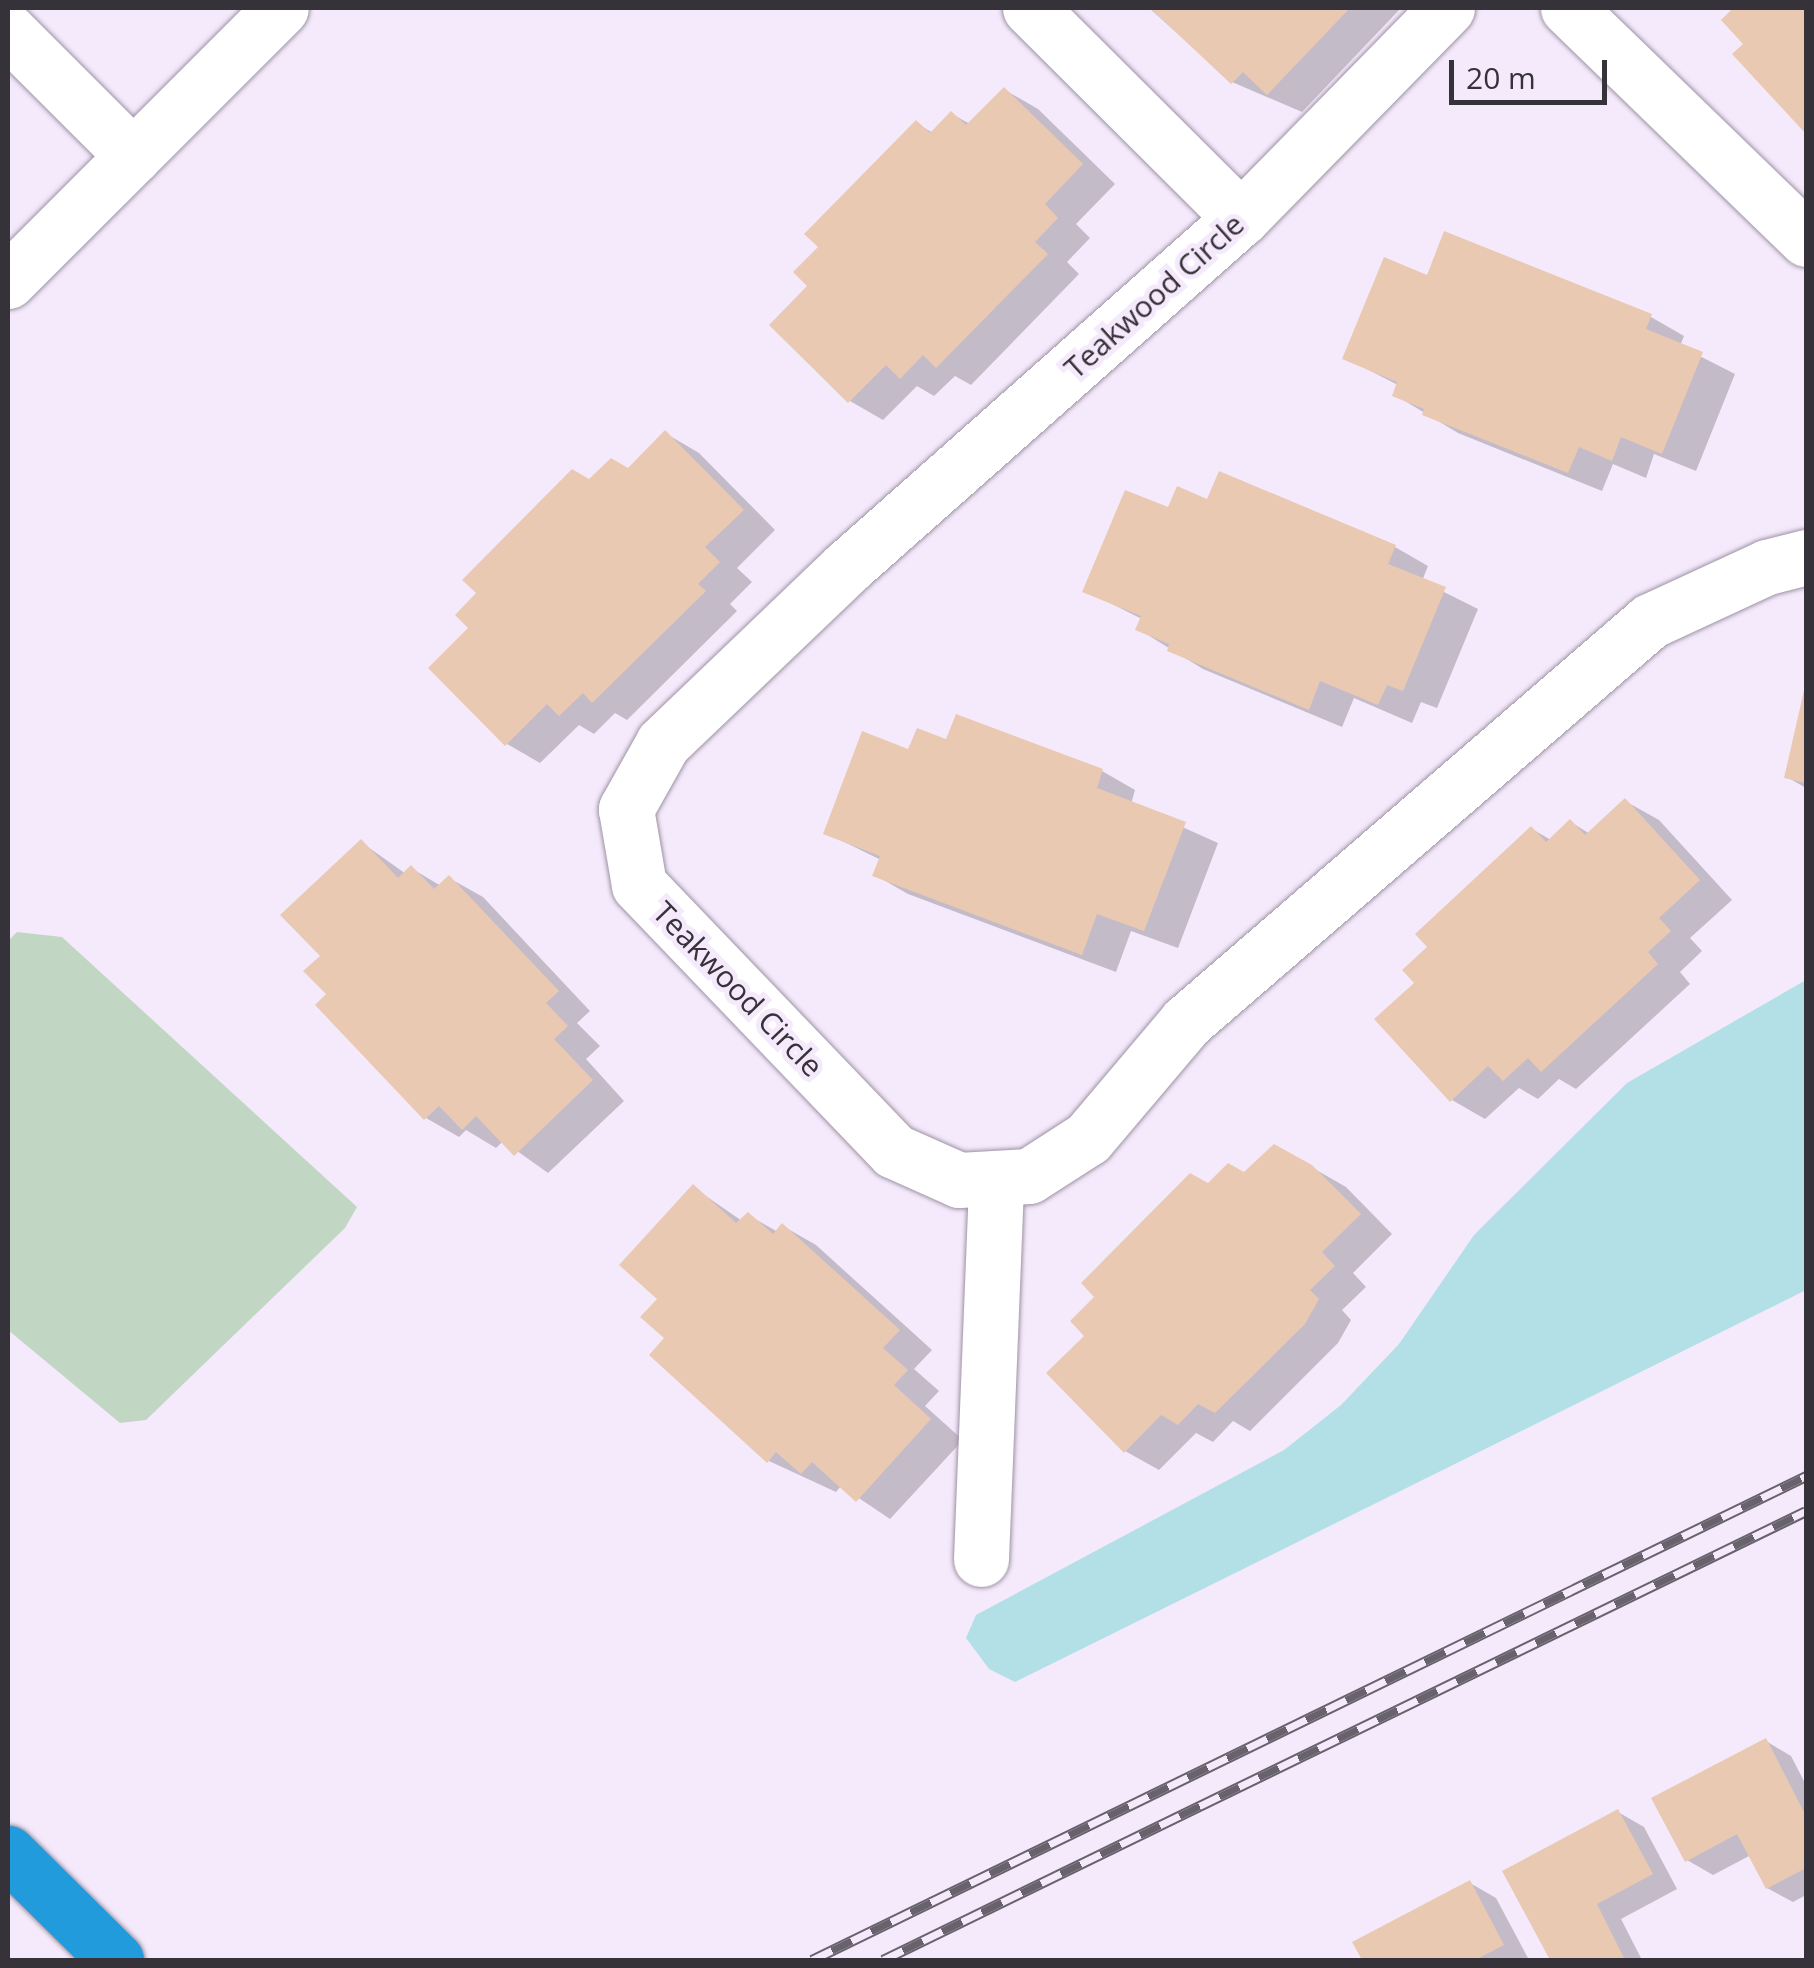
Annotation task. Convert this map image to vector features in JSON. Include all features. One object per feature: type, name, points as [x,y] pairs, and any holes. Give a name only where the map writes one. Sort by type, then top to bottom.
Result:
[{"type":"highway","points":[[8,1853],[116,1960]]},
{"type":"street","points":[[8,281],[280,8]]},
{"type":"street","points":[[1030,8],[1241,218]]},
{"type":"street","name":"Teakwood Circle","points":[[1447,8],[1241,218],[846,568],[664,743],[626,809],[639,886],[894,1151],[959,1180],[1029,1176],[1088,1138],[1186,1022],[1650,621],[1767,566],[1806,557]]},
{"type":"street","points":[[1568,8],[1806,239]]},
{"type":"street","points":[[13,48],[133,156]]},
{"type":"street","points":[[981,1558],[996,1178]]},
{"type":"shaded area","points":[[17,932],[62,937],[357,1207],[345,1228],[146,1420],[120,1423],[8,1330],[8,941]]},
{"type":"shaded area","points":[[1806,980],[1806,1290],[1015,1682],[989,1669],[966,1638],[976,1615],[1284,1450],[1341,1405],[1399,1344],[1474,1235],[1627,1083]]},
{"type":"building","points":[[1150,8],[1350,8],[1267,95],[1243,72],[1231,84]]},
{"type":"building","points":[[1733,8],[1806,8],[1806,134],[1732,54],[1743,44],[1721,20]]},
{"type":"building","points":[[1004,87],[1083,164],[1045,204],[1058,218],[1035,242],[1048,254],[936,368],[923,355],[900,379],[886,365],[848,403],[769,325],[807,286],[793,272],[818,247],[804,234],[916,120],[930,133],[951,111],[966,125]]},
{"type":"building","points":[[1444,231],[1652,314],[1646,329],[1703,352],[1662,454],[1621,437],[1612,461],[1579,447],[1568,473],[1422,415],[1424,409],[1392,396],[1397,382],[1342,359],[1384,257],[1427,275]]},
{"type":"building","points":[[665,430],[744,510],[705,547],[720,562],[698,584],[706,591],[592,703],[583,693],[559,716],[547,704],[505,746],[428,668],[468,628],[455,615],[476,593],[462,580],[572,469],[589,479],[611,458],[628,468]]},
{"type":"building","points":[[1219,471],[1396,545],[1388,564],[1446,587],[1403,691],[1387,685],[1378,705],[1320,681],[1309,710],[1167,651],[1169,644],[1135,630],[1141,616],[1082,592],[1125,490],[1168,507],[1177,486],[1207,499]]},
{"type":"building","points":[[1806,686],[1806,783],[1784,778]]},
{"type":"building","points":[[956,714],[1103,769],[1097,788],[1186,822],[1144,931],[1097,914],[1082,955],[872,876],[880,856],[823,834],[862,731],[908,749],[917,728],[946,739]]},
{"type":"building","points":[[1625,798],[1700,880],[1659,918],[1671,931],[1648,952],[1658,964],[1541,1072],[1528,1058],[1503,1081],[1488,1066],[1450,1102],[1374,1019],[1414,983],[1402,970],[1427,947],[1415,934],[1531,826],[1546,842],[1570,819],[1585,835]]},
{"type":"building","points":[[361,839],[398,878],[411,865],[434,889],[449,875],[559,991],[546,1003],[568,1026],[554,1039],[593,1080],[514,1156],[476,1116],[462,1130],[439,1106],[424,1120],[315,1005],[326,994],[303,971],[320,956],[280,915]]},
{"type":"building","points":[[1274,1144],[1312,1165],[1361,1214],[1322,1252],[1335,1266],[1310,1290],[1319,1299],[1305,1324],[1215,1413],[1198,1404],[1178,1425],[1161,1415],[1124,1453],[1046,1373],[1084,1336],[1070,1321],[1094,1297],[1081,1283],[1190,1173],[1208,1183],[1228,1163],[1244,1172]]},
{"type":"building","points":[[693,1184],[736,1223],[748,1212],[773,1234],[782,1223],[900,1330],[883,1348],[908,1370],[894,1385],[931,1419],[856,1502],[812,1462],[801,1474],[776,1452],[767,1463],[649,1355],[664,1338],[640,1317],[657,1299],[619,1265]]},
{"type":"building","points":[[1766,1738],[1806,1816],[1806,1868],[1766,1889],[1737,1834],[1685,1862],[1651,1798]]},
{"type":"building","points":[[1618,1809],[1653,1874],[1597,1904],[1624,1958],[1550,1960],[1502,1871]]},
{"type":"building","points":[[1470,1880],[1504,1945],[1475,1960],[1362,1960],[1352,1942]]},
{"type":"railway","points":[[812,1960],[1806,1476]]},
{"type":"railway","points":[[883,1960],[1806,1511]]}]
